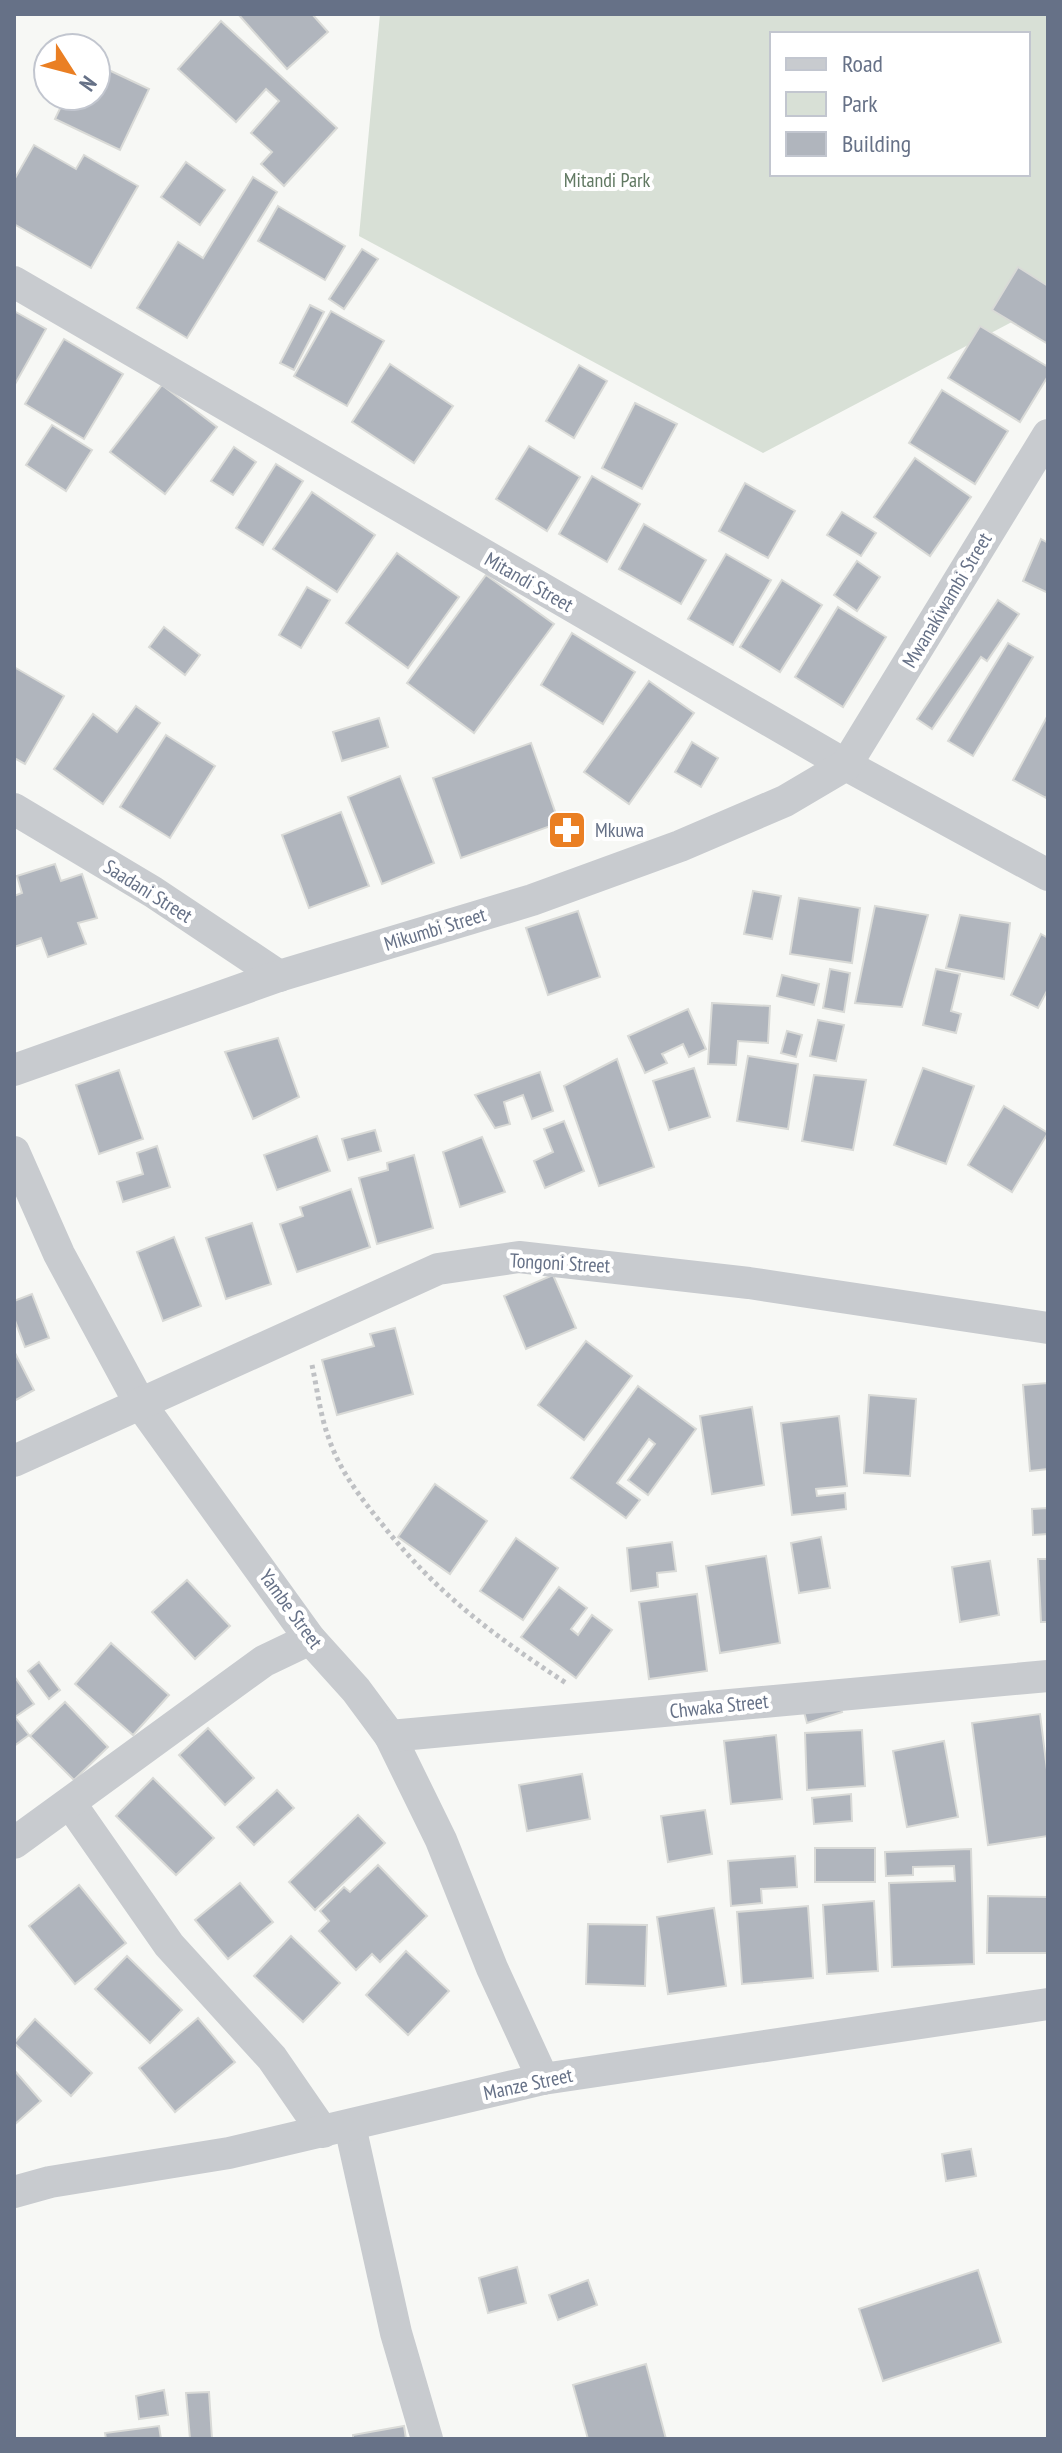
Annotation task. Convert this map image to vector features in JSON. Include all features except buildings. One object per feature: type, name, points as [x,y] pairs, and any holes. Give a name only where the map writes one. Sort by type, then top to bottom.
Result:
[{"type":"street","name":"Mitandi Street","points":[[14,282],[846,765],[1048,875]]},
{"type":"street","name":"Mwanakiwambi Street","points":[[846,765],[1048,435]]},
{"type":"street","name":"Mikumbi Street","points":[[14,1070],[279,976],[532,900],[680,846],[785,801],[846,765]]},
{"type":"street","name":"Saadani Street","points":[[14,809],[153,892],[279,976]]},
{"type":"street","name":"Yambe Street","points":[[14,1152],[59,1254],[139,1402],[310,1639],[356,1690],[390,1736],[441,1840],[492,1968],[543,2079]]},
{"type":"street","name":"Tongoni Street","points":[[14,1461],[438,1269],[519,1257],[749,1283],[1048,1328]]},
{"type":"street","points":[[14,1843],[264,1661],[310,1639]]},
{"type":"street","name":"Chwaka Street","points":[[390,1736],[1048,1676]]},
{"type":"street","points":[[70,1803],[169,1945],[337,2129],[427,2439]]},
{"type":"street","name":"Manze Street","points":[[14,2192],[50,2182],[164,2166],[337,2129],[543,2079],[1048,2004]]},
{"type":"path","points":[[305,1329],[327,1436],[351,1485],[372,1512],[438,1590],[492,1635],[613,1714]]},
{"type":"green space","name":"Mitandi Park","points":[[380,14],[1048,14],[1048,303],[763,453],[359,236]]},
{"type":"place","name":"Mkuwa","points":[[567,830]]}]
